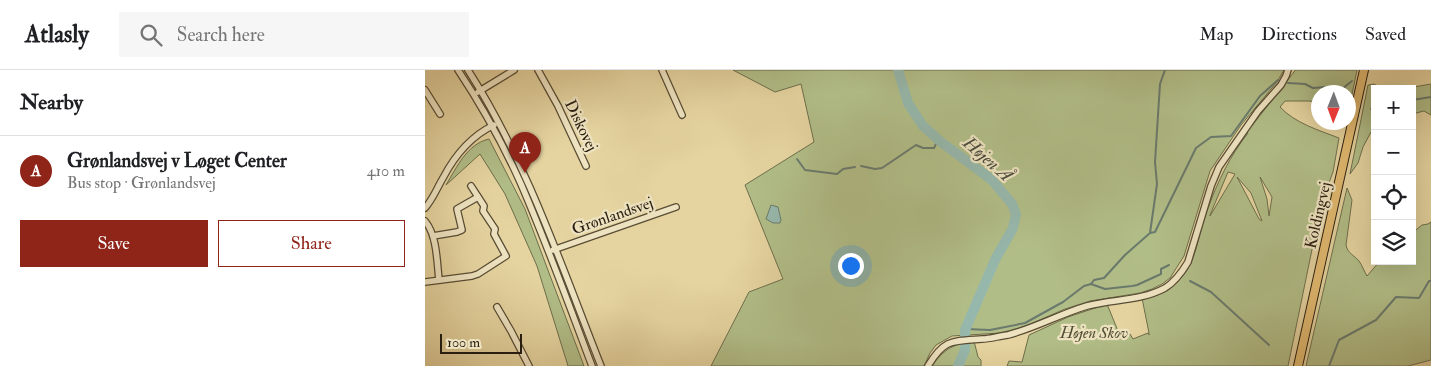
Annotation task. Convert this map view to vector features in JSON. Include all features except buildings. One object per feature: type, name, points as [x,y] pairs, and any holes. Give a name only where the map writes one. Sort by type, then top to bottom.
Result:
[{"type":"main road","name":"Koldingvej","points":[[1298,366],[1364,70]]},
{"type":"street","points":[[458,70],[492,126],[521,184],[592,366]]},
{"type":"street","name":"Grønlandsvej","points":[[468,70],[481,90],[525,173],[601,366]]},
{"type":"street","points":[[474,94],[514,70]]},
{"type":"street","name":"Diskovej","points":[[538,70],[558,106],[586,166]]},
{"type":"street","points":[[662,70],[682,115]]},
{"type":"street","points":[[928,366],[937,351],[949,343],[1010,334],[1090,305],[1145,296],[1167,287],[1188,262],[1211,186],[1219,167],[1258,111],[1281,85],[1288,70]]},
{"type":"street","points":[[425,90],[440,114]]},
{"type":"street","points":[[425,208],[459,151],[478,135],[499,123]]},
{"type":"street","points":[[425,282],[472,276],[507,256],[494,234],[495,229],[483,211],[484,206],[471,186]]},
{"type":"street","points":[[433,236],[462,230],[457,209],[478,196]]},
{"type":"street","name":"Grønlandsvej","points":[[548,251],[676,207]]},
{"type":"street","points":[[425,221],[433,236],[439,280]]},
{"type":"street","points":[[497,308],[529,366]]},
{"type":"green space","points":[[733,70],[1284,70],[1277,82],[1241,125],[1210,171],[1184,256],[1170,278],[1162,284],[1140,293],[1090,301],[1065,309],[1026,326],[1000,333],[952,336],[936,345],[924,366],[711,366],[749,292],[783,279],[745,185],[814,142],[801,84],[775,92]]},
{"type":"green space","name":"Højen Skov","points":[[1295,70],[1357,70],[1354,85],[1311,85],[1311,101],[1285,101],[1280,107],[1286,113],[1311,127],[1311,130],[1318,130],[1339,138],[1333,172],[1322,201],[1288,366],[1007,366],[1009,361],[1022,362],[1029,335],[1068,317],[1107,304],[1120,336],[1130,334],[1133,339],[1148,333],[1149,335],[1142,298],[1174,285],[1190,265],[1216,188],[1247,132]],"holes":[[[1228,172],[1235,174],[1210,216]],[[1237,177],[1251,193],[1262,221],[1259,219]],[[1260,177],[1272,197],[1269,216],[1267,199]]]},
{"type":"green space","points":[[1374,84],[1376,85],[1371,85],[1371,132],[1363,147],[1358,163],[1350,174],[1368,85]]},
{"type":"green space","points":[[1431,84],[1431,115],[1424,111],[1416,113],[1416,87]]},
{"type":"green space","points":[[489,139],[525,209],[584,366],[568,366],[537,266],[505,194],[480,154],[446,185],[463,157],[475,146]]},
{"type":"green space","points":[[1347,188],[1352,200],[1346,245],[1367,276],[1377,265],[1416,265],[1416,230],[1431,222],[1431,360],[1408,366],[1306,366]]},
{"type":"green space","points":[[974,341],[978,357],[981,360],[981,366],[932,366],[950,348]]},
{"type":"water","points":[[771,205],[778,207],[780,223],[773,223],[766,219]]},
{"type":"waterway","name":"Højen Å","points":[[898,70],[908,103],[923,126],[941,142],[992,180],[1012,204],[1016,214],[1013,228],[995,260],[965,330],[965,350],[958,366]]},
{"type":"waterway","points":[[1150,233],[1157,184],[1155,162],[1160,84],[1165,70]]},
{"type":"waterway","points":[[1091,284],[1094,280],[1104,278],[1125,255],[1150,233],[1155,232],[1196,148],[1211,137],[1231,136],[1260,96],[1278,80]]},
{"type":"waterway","points":[[1288,83],[1336,90],[1342,89],[1352,81]]},
{"type":"waterway","points":[[1416,99],[1431,97]]},
{"type":"waterway","points":[[861,166],[875,169],[882,168],[916,145],[923,148],[934,148],[938,140]]},
{"type":"waterway","points":[[797,159],[805,170],[837,174],[843,169],[855,167]]},
{"type":"waterway","points":[[966,329],[990,330],[1025,323],[1063,302],[1084,286],[1091,284],[1105,289],[1137,285],[1161,274],[1161,269],[1169,265]]},
{"type":"waterway","points":[[1190,281],[1211,292],[1269,345]]},
{"type":"waterway","points":[[1329,366],[1339,340],[1376,320],[1396,297],[1419,298],[1429,281],[1431,281]]},
{"type":"place","name":"Grønlandsvej v Løget Center","points":[[525,173]]}]
